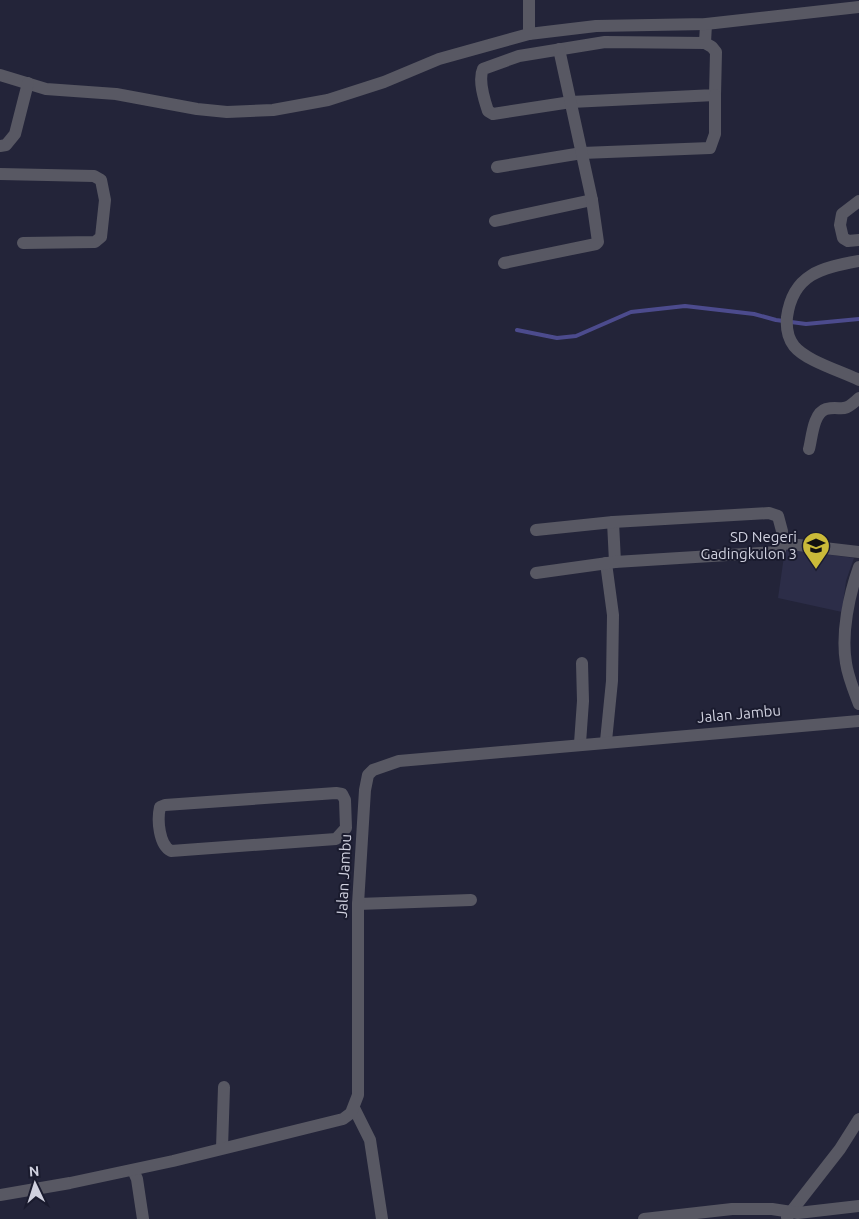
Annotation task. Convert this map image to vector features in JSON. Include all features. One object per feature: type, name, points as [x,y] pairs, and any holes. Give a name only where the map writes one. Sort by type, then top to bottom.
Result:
[{"type":"street","points":[[529,0],[529,34]]},
{"type":"street","points":[[0,75],[46,88],[116,94],[197,109],[227,112],[273,110],[328,100],[384,82],[439,59],[529,34],[596,26],[706,24],[859,7]]},
{"type":"street","points":[[705,43],[706,24]]},
{"type":"street","points":[[497,167],[582,153],[710,148],[715,134],[716,52],[712,46],[705,43],[605,42],[519,56],[483,69],[480,75],[488,111],[493,114],[571,102],[715,95]]},
{"type":"street","points":[[504,263],[597,243],[599,239],[559,49]]},
{"type":"street","points":[[0,146],[6,145],[15,134],[28,84]]},
{"type":"street","points":[[0,174],[94,176],[101,180],[105,200],[101,237],[95,242],[23,243]]},
{"type":"street","points":[[495,221],[592,200]]},
{"type":"street","points":[[859,201],[842,214],[840,225],[843,238],[848,241],[859,240]]},
{"type":"street","points":[[859,261],[823,269],[798,285],[792,295],[787,322],[793,345],[801,353],[859,380]]},
{"type":"street","points":[[809,449],[816,419],[821,412],[827,409],[843,410],[859,398]]},
{"type":"street","points":[[536,530],[613,522],[775,514],[781,523],[780,551],[771,554],[611,562],[536,573]]},
{"type":"street","points":[[606,741],[612,681],[613,615],[611,562],[613,522]]},
{"type":"street","points":[[781,543],[859,552]]},
{"type":"street","points":[[859,567],[851,594],[845,643],[846,665],[854,674],[859,704]]},
{"type":"street","points":[[580,743],[583,701],[582,664]]},
{"type":"street","name":"Jalan Jambu","points":[[354,1108],[358,1095],[359,1079],[358,904],[368,775],[383,764],[433,756],[859,721]]},
{"type":"street","points":[[346,828],[345,800],[342,794],[336,793],[164,805],[160,807],[158,812],[163,843],[171,851],[336,839],[346,828],[363,827]]},
{"type":"street","points":[[358,904],[471,900]]},
{"type":"street","points":[[222,1148],[224,1087]]},
{"type":"street","points":[[0,1195],[133,1170],[343,1119],[354,1108],[370,1140],[382,1219]]},
{"type":"street","points":[[788,1216],[840,1149],[859,1119]]},
{"type":"street","points":[[133,1170],[137,1179],[143,1219]]},
{"type":"street","points":[[644,1219],[732,1209],[772,1209],[788,1216],[859,1206]]},
{"type":"shaded area","name":"SD Negeri Gadingkulon 3","points":[[785,549],[854,558],[846,581],[842,612],[778,598]]},
{"type":"waterway","points":[[517,330],[557,338],[576,336],[631,312],[685,306],[754,314],[776,320],[806,324],[859,319]]},
{"type":"place","name":"SD Negeri Gadingkulon 3","points":[[816,570]]}]
